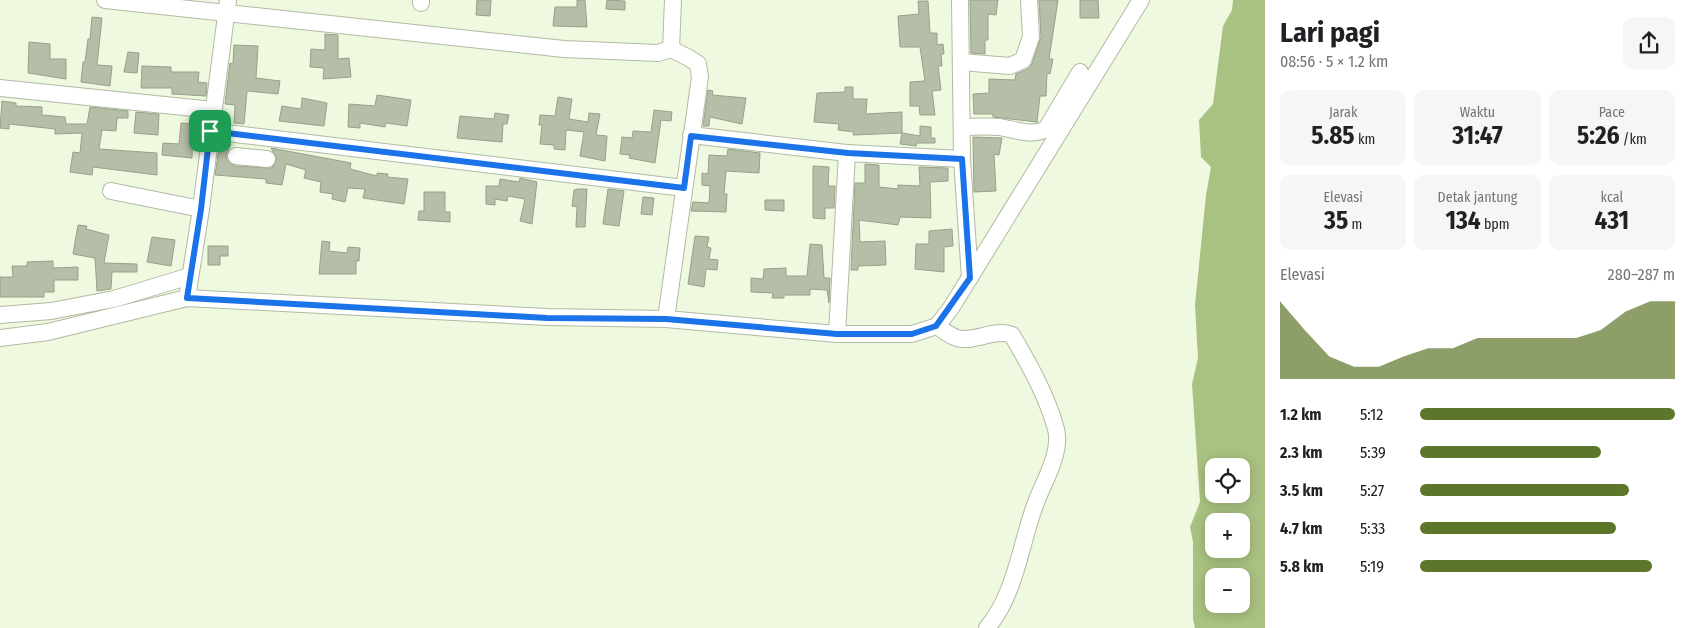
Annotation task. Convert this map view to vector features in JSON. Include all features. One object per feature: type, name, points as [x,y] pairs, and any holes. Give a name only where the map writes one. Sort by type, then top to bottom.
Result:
[{"type":"street","points":[[105,0],[227,6],[564,49],[658,53],[671,50],[690,58],[698,64],[700,77],[666,319]]},
{"type":"street","points":[[671,50],[673,0]]},
{"type":"street","points":[[960,0],[962,159],[970,278]]},
{"type":"street","points":[[961,62],[1010,66],[1023,60],[1030,37],[1029,0]]},
{"type":"street","points":[[0,338],[48,332],[187,298],[547,318],[666,319],[837,334],[912,334],[936,326],[970,278],[1140,0]]},
{"type":"street","points":[[187,298],[201,209],[227,6]]},
{"type":"street","points":[[962,127],[984,126],[1030,133],[1041,132],[1046,129],[1080,72]]},
{"type":"street","points":[[0,88],[213,110]]},
{"type":"street","points":[[210,131],[462,163],[684,188]]},
{"type":"street","points":[[249,135],[243,157],[267,159]]},
{"type":"street","points":[[691,136],[848,153],[962,159]]},
{"type":"street","points":[[837,334],[848,153]]},
{"type":"street","points":[[110,191],[201,209]]},
{"type":"street","points":[[0,315],[50,312],[114,299],[190,276]]},
{"type":"street","points":[[936,326],[956,338],[966,339],[994,333],[1012,335],[1030,366],[1056,430],[1054,456],[1034,506],[1023,552],[998,615],[987,628]]},
{"type":"shaded area","points":[[1233,0],[1265,0],[1265,628],[1195,628],[1193,619],[1193,542],[1190,527],[1200,502],[1192,384],[1198,358],[1195,305],[1206,195],[1211,167],[1201,157],[1199,120],[1213,104],[1223,26],[1232,10]]},
{"type":"building","points":[[477,0],[491,0],[490,16],[476,15]]},
{"type":"building","points":[[577,0],[585,0],[587,27],[553,26],[555,7],[577,7]]},
{"type":"building","points":[[607,0],[625,1],[625,10],[606,9]]},
{"type":"building","points":[[970,0],[998,0],[996,15],[988,14],[988,40],[985,40],[985,54],[971,53]]},
{"type":"building","points":[[1039,0],[1058,0],[1049,59],[1053,59],[1050,74],[1047,73],[1046,96],[1040,96],[1037,122],[993,117],[993,114],[974,114],[973,94],[989,93],[989,79],[1015,80],[1016,74],[1028,69],[1032,64],[1041,37]]},
{"type":"building","points":[[1080,0],[1098,0],[1099,18],[1080,18]]},
{"type":"building","points":[[918,1],[928,1],[930,33],[937,33],[937,45],[943,44],[944,54],[941,54],[942,66],[938,66],[941,90],[932,91],[935,115],[920,115],[919,106],[910,106],[910,82],[925,81],[920,47],[900,47],[898,16],[919,14]]},
{"type":"building","points":[[92,17],[102,18],[97,65],[112,66],[110,86],[81,82],[83,62],[85,62],[88,39],[90,39]]},
{"type":"building","points":[[325,34],[338,35],[338,59],[349,58],[351,77],[323,79],[324,68],[310,67],[311,49],[325,50]]},
{"type":"building","points":[[29,42],[50,44],[50,59],[66,59],[66,79],[28,73]]},
{"type":"building","points":[[234,45],[258,46],[256,78],[280,81],[278,94],[247,91],[244,124],[234,123],[235,105],[225,104],[230,63],[233,64]]},
{"type":"building","points":[[128,52],[139,53],[137,73],[124,72]]},
{"type":"building","points":[[142,66],[171,67],[171,72],[199,72],[198,82],[207,83],[206,96],[172,94],[172,88],[141,88]]},
{"type":"building","points":[[845,87],[853,87],[853,99],[867,99],[866,114],[902,112],[902,133],[853,135],[854,132],[838,130],[839,124],[814,122],[817,93],[845,92]]},
{"type":"building","points":[[708,90],[713,91],[712,95],[746,98],[742,124],[710,117],[709,126],[703,126]]},
{"type":"building","points":[[377,95],[411,100],[407,126],[386,123],[385,127],[360,123],[360,128],[348,127],[349,104],[375,106]]},
{"type":"building","points":[[558,97],[572,99],[569,119],[588,122],[589,113],[600,114],[596,135],[607,136],[605,161],[580,156],[584,132],[566,130],[565,150],[554,149],[554,145],[540,144],[542,125],[539,125],[540,115],[555,116]]},
{"type":"building","points":[[302,98],[327,103],[324,126],[279,121],[282,106],[301,109]]},
{"type":"building","points":[[2,101],[16,103],[16,106],[42,107],[42,115],[65,117],[66,124],[87,124],[90,107],[128,111],[128,118],[117,118],[116,131],[102,130],[99,149],[157,153],[157,175],[93,167],[92,175],[70,172],[73,152],[80,153],[82,133],[55,134],[55,129],[9,124],[9,129],[0,128]]},
{"type":"building","points":[[654,110],[672,112],[671,121],[661,120],[655,163],[629,158],[630,155],[620,154],[622,137],[632,138],[633,131],[651,132]]},
{"type":"building","points":[[136,112],[159,114],[158,135],[134,133]]},
{"type":"building","points":[[495,113],[509,115],[507,124],[503,124],[502,142],[457,138],[460,116],[494,119]]},
{"type":"building","points":[[181,123],[193,124],[192,158],[162,155],[163,143],[179,144]]},
{"type":"building","points":[[920,126],[931,127],[931,138],[935,138],[935,143],[917,143],[916,146],[900,144],[902,133],[920,136]]},
{"type":"building","points":[[973,137],[1002,138],[999,155],[994,154],[996,191],[974,192]]},
{"type":"building","points":[[220,142],[231,144],[226,155],[227,160],[235,166],[272,168],[277,159],[271,148],[351,163],[350,169],[377,176],[377,173],[388,174],[387,177],[408,179],[404,204],[363,198],[365,189],[348,188],[345,202],[332,199],[333,194],[320,192],[321,182],[304,178],[306,170],[286,164],[282,185],[266,183],[266,179],[215,175]]},
{"type":"building","points":[[728,149],[760,153],[759,173],[726,171],[724,194],[727,194],[726,212],[691,211],[693,202],[709,203],[710,186],[702,185],[702,173],[708,174],[709,155],[727,156]]},
{"type":"building","points":[[865,164],[879,165],[879,187],[898,189],[898,185],[920,186],[919,167],[948,168],[948,181],[930,182],[931,218],[900,217],[898,225],[859,220],[860,242],[885,241],[886,265],[858,266],[858,270],[851,270],[855,183],[865,183]]},
{"type":"building","points":[[813,166],[829,167],[828,186],[835,186],[834,208],[825,208],[825,219],[813,218]]},
{"type":"building","points":[[520,178],[537,182],[532,224],[520,221],[525,199],[508,196],[507,201],[495,199],[495,205],[486,204],[486,186],[499,186],[500,179],[519,182]]},
{"type":"building","points":[[587,189],[585,227],[576,227],[577,207],[572,206],[574,190]]},
{"type":"building","points":[[608,189],[624,191],[619,226],[603,224]]},
{"type":"building","points":[[424,192],[445,192],[445,212],[450,212],[450,222],[418,220],[419,211],[424,211]]},
{"type":"building","points":[[643,197],[654,198],[652,215],[641,214]]},
{"type":"building","points":[[765,200],[784,200],[784,211],[765,210]]},
{"type":"building","points":[[78,225],[87,226],[86,229],[109,235],[104,263],[137,264],[137,272],[112,272],[111,289],[97,291],[95,258],[73,254]]},
{"type":"building","points":[[952,229],[953,246],[944,247],[944,272],[915,269],[916,244],[929,244],[929,231]]},
{"type":"building","points":[[695,236],[709,237],[707,247],[711,248],[709,259],[718,260],[717,270],[706,269],[704,287],[688,284]]},
{"type":"building","points":[[152,237],[175,240],[171,266],[147,262]]},
{"type":"building","points":[[322,241],[330,242],[329,251],[347,253],[348,247],[360,248],[359,261],[356,261],[356,274],[319,274]]},
{"type":"building","points":[[810,244],[822,245],[824,278],[830,278],[829,303],[827,290],[810,289],[810,295],[784,295],[784,298],[772,298],[773,293],[751,292],[751,278],[763,279],[764,269],[786,268],[786,276],[807,276]]},
{"type":"building","points":[[208,246],[228,246],[228,256],[220,256],[220,265],[208,265]]},
{"type":"building","points":[[53,261],[53,268],[78,267],[78,280],[54,280],[54,292],[44,292],[44,297],[0,297],[0,277],[13,277],[12,266],[27,266],[27,262]]},
{"type":"route","points":[[210,131],[462,163],[684,188],[691,136],[848,153],[962,159],[970,278],[936,326],[930,330],[912,334],[837,334],[666,319],[547,318],[187,298],[201,209],[210,131]]}]
